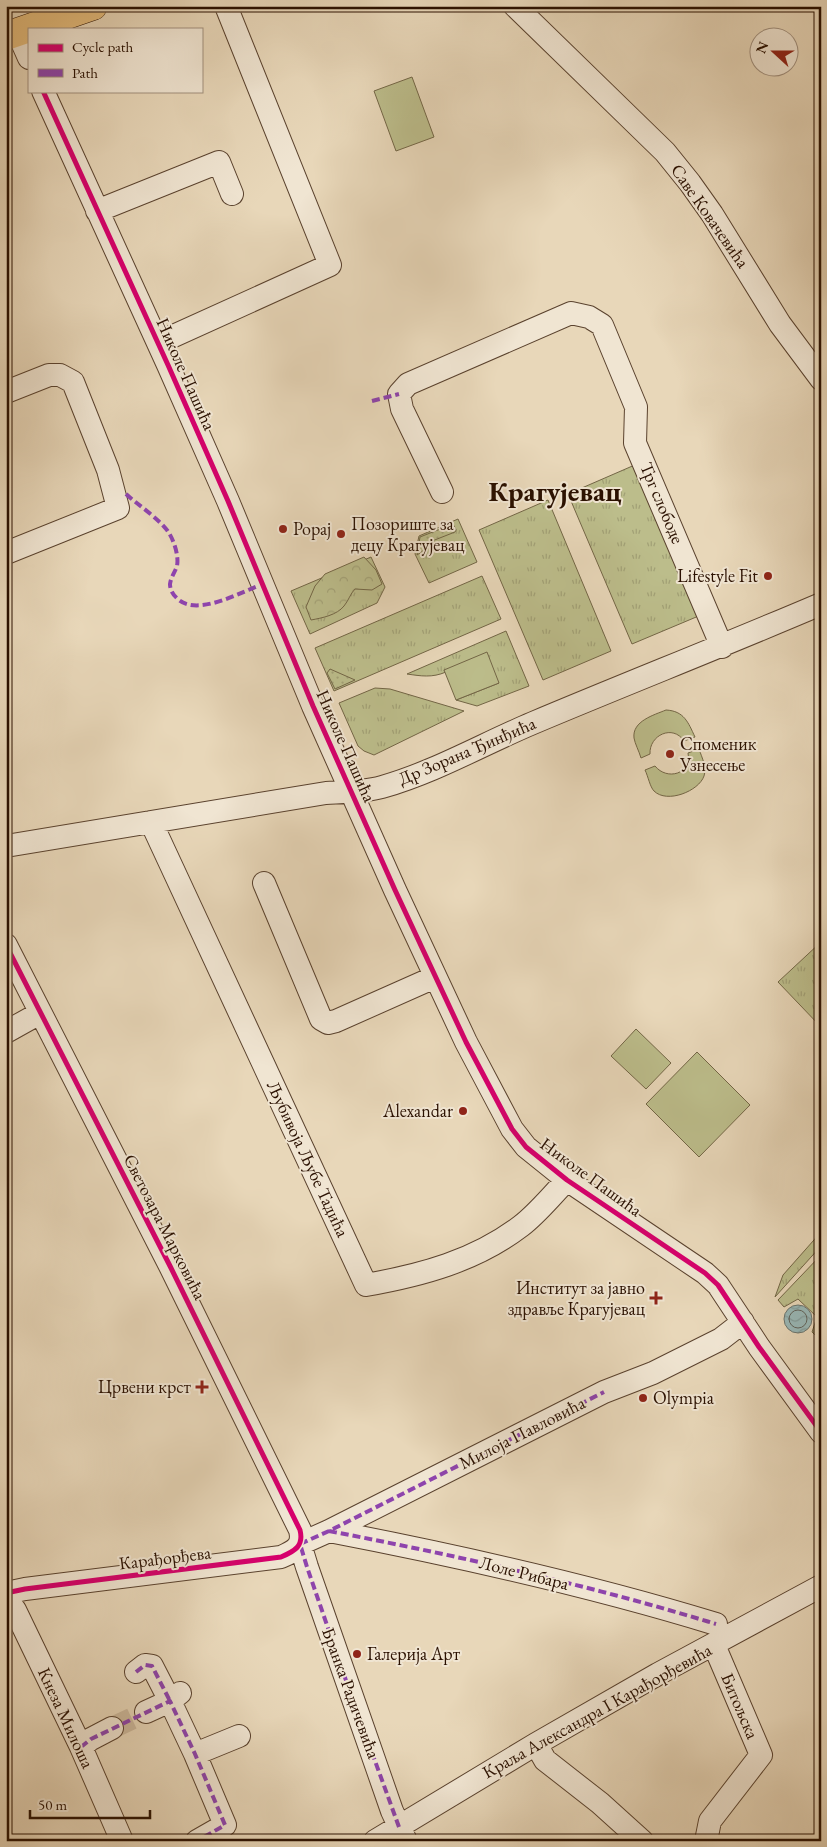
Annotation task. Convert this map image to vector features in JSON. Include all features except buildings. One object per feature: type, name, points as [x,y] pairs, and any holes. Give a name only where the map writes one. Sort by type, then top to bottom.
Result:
[{"type":"main road","points":[[29,28],[93,6]]},
{"type":"main road","points":[[12,34],[28,28]]},
{"type":"street","points":[[158,344],[330,265],[226,6]]},
{"type":"street","name":"Саве Ковачевића","points":[[515,6],[664,152],[690,182],[780,324],[821,379]]},
{"type":"street","points":[[12,34],[28,57]]},
{"type":"street","name":"Николе Пашића","points":[[43,92],[158,344],[235,520],[313,706],[435,977],[466,1042],[512,1129],[526,1147],[567,1180],[705,1273],[718,1285],[821,1432]]},
{"type":"street","points":[[97,211],[219,162],[232,194]]},
{"type":"street","name":"Трг слободе","points":[[442,492],[402,409],[399,394],[408,384],[571,313],[589,317],[602,325],[636,407],[635,443],[722,647]]},
{"type":"street","points":[[6,392],[49,375],[60,375],[73,382],[108,470],[118,508],[6,553]]},
{"type":"street","name":"Др Зорана Ђинђића","points":[[6,846],[326,793],[352,792],[381,787],[415,776],[533,723],[722,647],[821,604]]},
{"type":"street","name":"Љубивоја Љубе Тадића","points":[[151,822],[366,1285],[431,1271],[475,1255],[522,1226],[567,1180]]},
{"type":"street","points":[[264,883],[321,1019],[328,1023],[435,977]]},
{"type":"street","name":"Светозара Марковића","points":[[6,945],[170,1266],[298,1533]]},
{"type":"street","points":[[6,1032],[40,1013]]},
{"type":"street","name":"Милоја Павловића","points":[[298,1533],[329,1531],[604,1392],[653,1373],[704,1348],[721,1339],[743,1322]]},
{"type":"street","name":"Лоле Рибара","points":[[329,1531],[448,1554],[555,1580],[715,1635]]},
{"type":"street","name":"Карађорђева","points":[[6,1593],[281,1557],[296,1551],[298,1533]]},
{"type":"street","name":"Бранка Радичевића","points":[[298,1533],[331,1639],[402,1834]]},
{"type":"street","name":"Краља Александра I Карађорђевића","points":[[375,1841],[402,1834],[536,1744],[658,1674],[715,1635],[821,1586]]},
{"type":"street","name":"Кнеза Милоша","points":[[6,1598],[22,1626],[81,1747],[122,1841]]},
{"type":"street","name":"Битољска","points":[[706,1841],[710,1821],[760,1755],[715,1635]]},
{"type":"street","points":[[136,1672],[145,1665],[152,1666],[175,1697],[195,1754],[225,1825],[197,1841]]},
{"type":"street","points":[[146,1712],[175,1697]]},
{"type":"street","points":[[81,1747],[91,1739],[112,1728]]},
{"type":"street","points":[[195,1754],[238,1736]]},
{"type":"street","points":[[536,1744],[545,1760],[600,1803],[642,1841]]},
{"type":"green space","points":[[412,77],[434,137],[396,151],[374,91]]},
{"type":"green space","points":[[637,464],[701,615],[632,644],[568,494]]},
{"type":"green space","points":[[548,500],[611,651],[543,680],[479,530]]},
{"type":"green space","points":[[458,519],[477,562],[429,583],[415,554],[419,536]]},
{"type":"green space","points":[[453,524],[455,532],[427,543],[423,551],[417,555],[420,537]]},
{"type":"green space","points":[[364,557],[376,570],[382,584],[372,590],[355,589],[344,606],[337,612],[311,620],[306,607],[315,586],[325,574]]},
{"type":"green space","points":[[371,557],[385,587],[377,603],[310,634],[291,591]]},
{"type":"green space","points":[[482,576],[501,619],[334,691],[315,648]]},
{"type":"green space","points":[[506,631],[529,686],[477,706],[456,700],[499,683],[444,670],[446,672],[431,676],[407,674]]},
{"type":"green space","points":[[487,652],[499,683],[456,700],[444,670]]},
{"type":"green space","points":[[330,669],[355,680],[335,689],[327,673]]},
{"type":"green space","points":[[375,688],[390,689],[464,711],[374,755],[358,746],[339,703]]},
{"type":"green space","points":[[666,710],[677,713],[685,718],[695,737],[684,741],[674,733],[662,734],[653,742],[650,754],[641,758],[634,738],[636,727],[645,719]]},
{"type":"green space","points":[[699,749],[704,762],[705,773],[696,786],[689,791],[674,796],[660,795],[654,791],[645,770],[655,766],[660,771],[666,773],[678,773],[686,766],[688,753]]},
{"type":"green space","points":[[821,942],[821,1027],[778,982]]},
{"type":"green space","points":[[636,1029],[671,1063],[646,1089],[611,1056]]},
{"type":"green space","points":[[697,1052],[750,1105],[699,1157],[646,1104]]},
{"type":"green space","points":[[821,1232],[821,1246],[775,1297],[783,1275]]},
{"type":"green space","points":[[821,1255],[821,1335],[818,1338],[812,1332],[817,1317],[798,1299],[784,1307],[778,1300]]},
{"type":"water","points":[[798,1305],[808,1309],[812,1319],[808,1329],[798,1333],[788,1329],[784,1319],[788,1309]]},
{"type":"tunnel","points":[[112,1728],[146,1712]]},
{"type":"marked path","points":[[372,401],[399,394]]},
{"type":"marked path","points":[[126,494],[161,523],[171,536],[176,549],[177,566],[170,587],[175,597],[179,600],[187,604],[209,604],[263,584]]},
{"type":"marked path","points":[[399,1827],[350,1692],[300,1544],[604,1392]]},
{"type":"marked path","points":[[329,1531],[524,1572],[716,1624]]},
{"type":"marked path","points":[[136,1672],[145,1665],[152,1666],[170,1701]]},
{"type":"marked path","points":[[81,1747],[91,1739],[170,1701],[225,1825],[197,1841]]},
{"type":"cycle path","points":[[43,92],[228,501],[313,706],[395,890],[466,1042],[512,1129],[526,1147],[567,1180],[705,1273],[718,1285],[759,1347],[821,1432]]},
{"type":"cycle path","points":[[6,945],[170,1266],[300,1530],[301,1536],[297,1547],[281,1557],[6,1593]]},
{"type":"place","name":"Popaj","points":[[283,529]]},
{"type":"place","name":"Позориште за децу Крагујевац","points":[[341,534]]},
{"type":"place","name":"Lifestyle Fit","points":[[768,576]]},
{"type":"place","name":"Споменик Узнесење","points":[[670,754]]},
{"type":"place","name":"Alexandar","points":[[463,1111]]},
{"type":"place","name":"Институт за јавно здравље Крагујевац","points":[[656,1298]]},
{"type":"place","name":"Црвени крст","points":[[202,1387]]},
{"type":"place","name":"Olympia","points":[[643,1398]]},
{"type":"place","name":"Галерија Арт","points":[[357,1654]]},
{"type":"district","name":"Крагујевац","points":[[555,491]]}]
